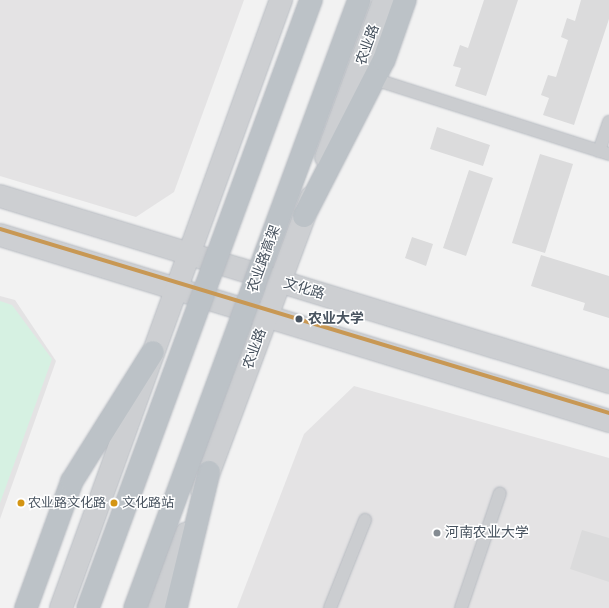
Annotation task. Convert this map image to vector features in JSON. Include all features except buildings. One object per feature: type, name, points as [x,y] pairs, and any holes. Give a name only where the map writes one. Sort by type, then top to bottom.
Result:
[{"type":"highway","points":[[88,608],[311,0]]},
{"type":"highway","name":"农业路高架","points":[[135,608],[359,0]]},
{"type":"highway","points":[[304,216],[384,60],[405,0]]},
{"type":"highway","points":[[26,608],[72,481],[153,352]]},
{"type":"highway","points":[[176,608],[209,472]]},
{"type":"street","points":[[61,608],[281,0]]},
{"type":"street","name":"农业路","points":[[159,608],[384,0]]},
{"type":"street","name":"文化路","points":[[0,196],[609,382]]},
{"type":"street","points":[[0,235],[609,421]]},
{"type":"lane","points":[[374,79],[604,153],[609,122]]},
{"type":"lane","points":[[461,608],[500,493]]},
{"type":"lane","points":[[330,608],[365,520]]},
{"type":"shaded area","points":[[0,0],[244,0],[174,192],[136,217],[0,176]]},
{"type":"shaded area","points":[[0,296],[15,300],[56,361],[0,519]]},
{"type":"shaded area","name":"河南农业大学","points":[[354,386],[609,458],[609,608],[237,608],[304,434]]},
{"type":"green space","points":[[0,301],[12,305],[52,359],[0,503]]},
{"type":"transit line","points":[[0,229],[609,413]]},
{"type":"place","name":"农业大学","points":[[299,319]]},
{"type":"place","name":"农业路文化路","points":[[21,503]]},
{"type":"place","name":"文化路站","points":[[114,503]]},
{"type":"place","name":"河南农业大学","points":[[437,533]]}]
